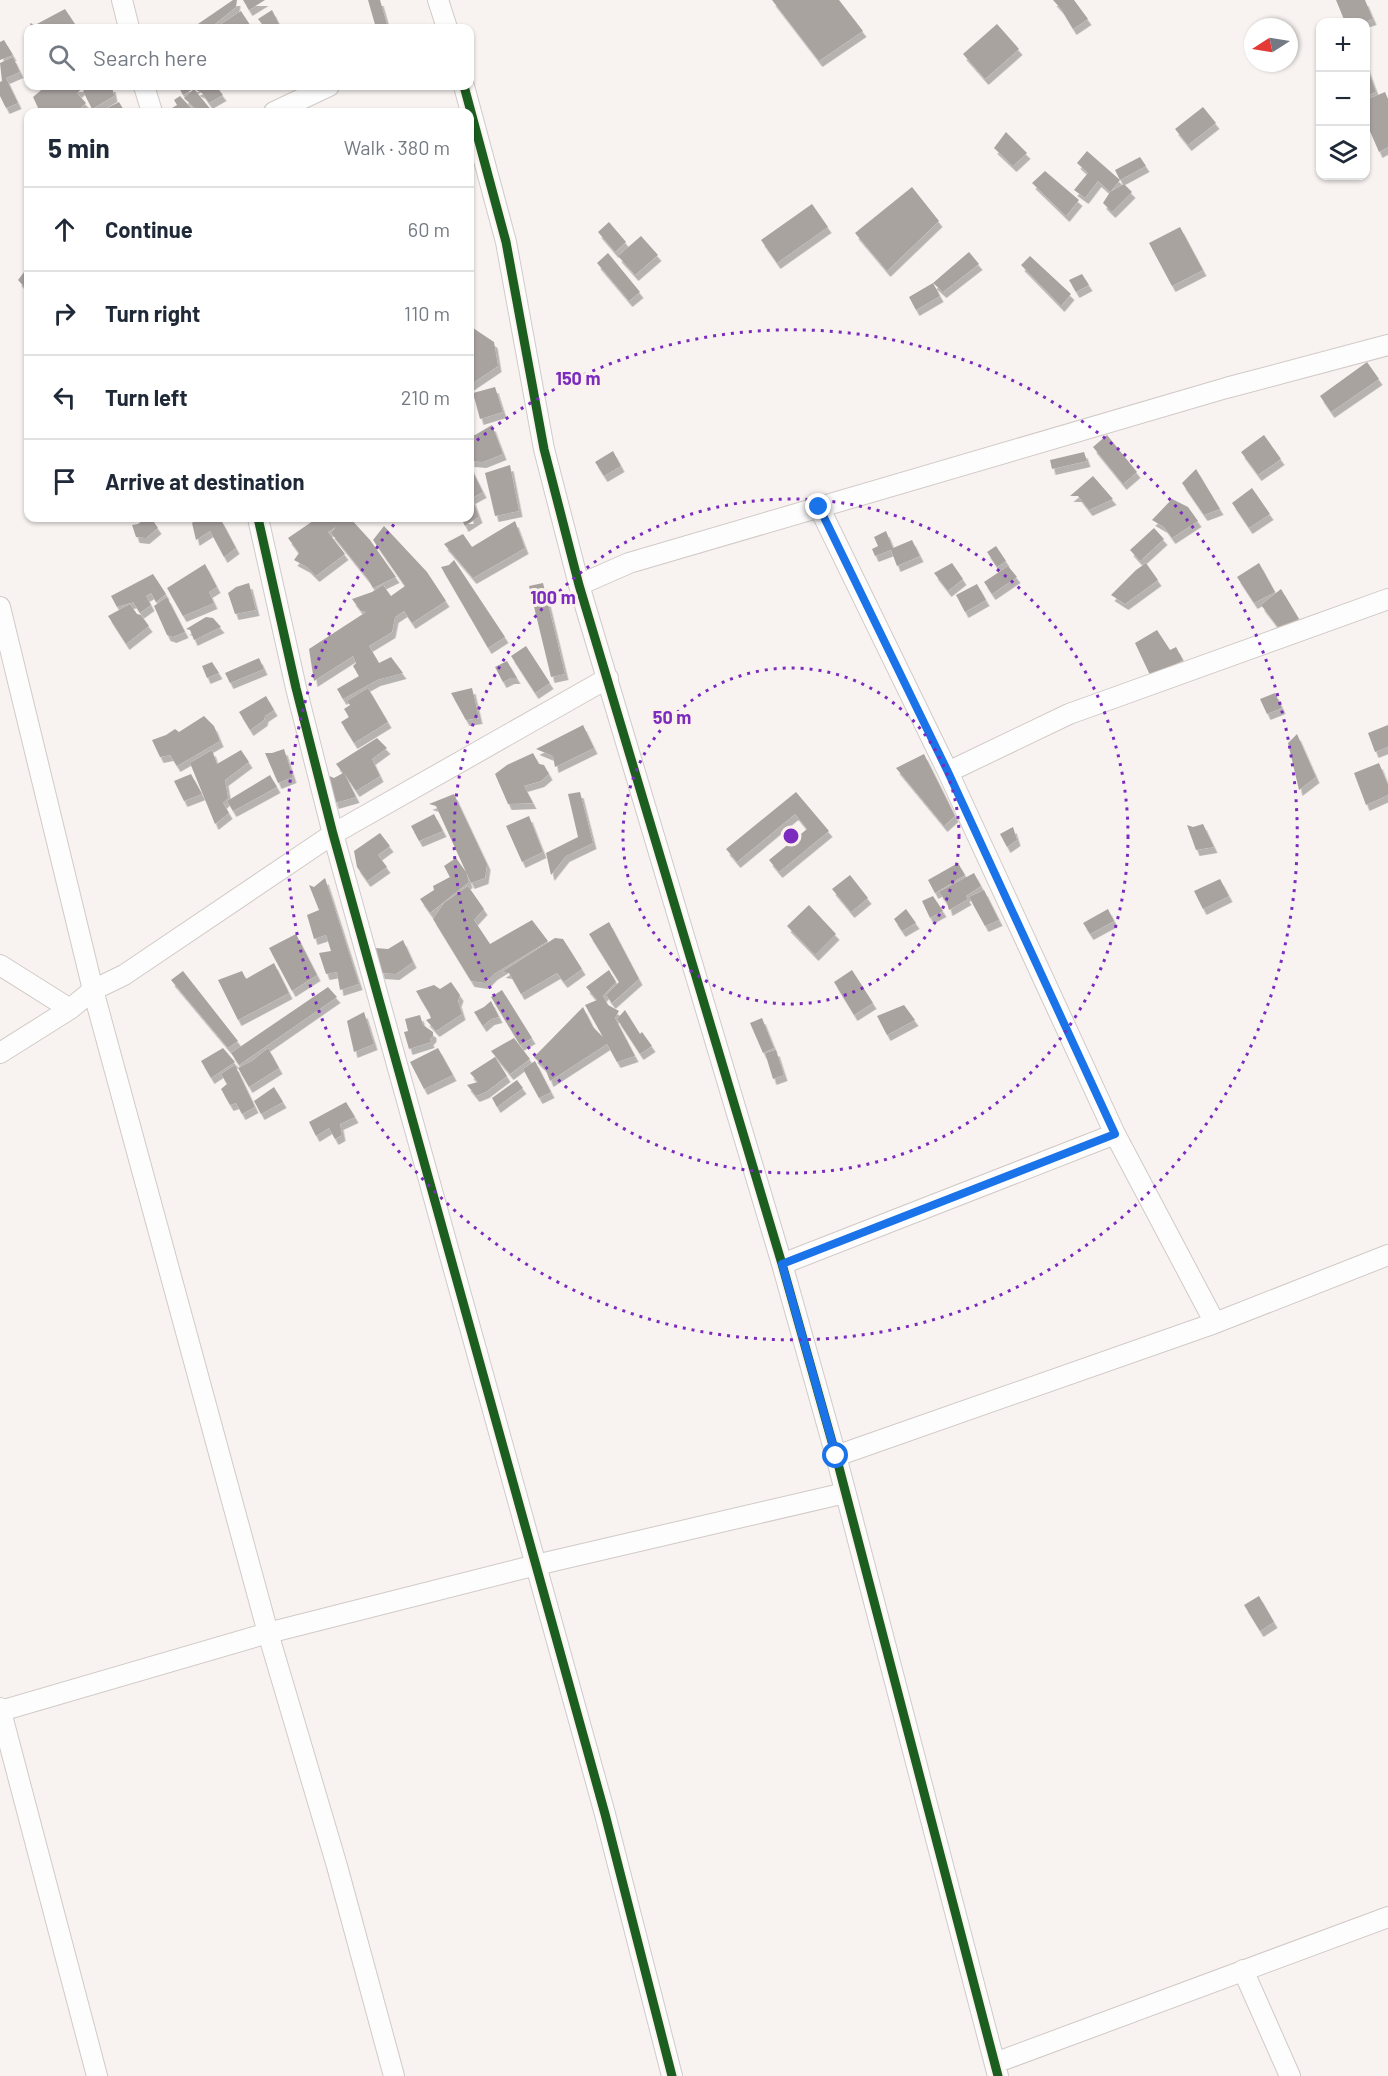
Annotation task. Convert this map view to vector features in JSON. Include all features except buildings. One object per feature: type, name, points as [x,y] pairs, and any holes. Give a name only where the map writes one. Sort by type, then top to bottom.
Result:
[{"type":"street","points":[[122,0],[128,24]]},
{"type":"street","points":[[438,0],[445,24]]},
{"type":"street","points":[[145,90],[151,108]]},
{"type":"street","points":[[282,108],[321,90]]},
{"type":"street","points":[[465,90],[470,108]]},
{"type":"street","points":[[474,123],[506,242],[544,449],[579,585],[782,1264],[836,1456],[997,2069],[1243,1971],[1388,1917]]},
{"type":"street","points":[[579,585],[629,563],[1226,388],[1388,345]]},
{"type":"street","points":[[819,507],[948,772],[1115,1134],[1215,1323]]},
{"type":"street","points":[[259,522],[296,687],[333,834],[605,1814],[672,2076]]},
{"type":"street","points":[[948,772],[1069,714],[1388,599]]},
{"type":"street","points":[[0,607],[93,990],[268,1633],[337,1866],[394,2076]]},
{"type":"street","points":[[0,1053],[70,1009],[93,990],[124,975],[333,834],[608,678]]},
{"type":"street","points":[[0,965],[70,1009]]},
{"type":"street","points":[[782,1264],[1115,1134]]},
{"type":"street","points":[[836,1456],[1215,1323],[1388,1254]]},
{"type":"street","points":[[97,2076],[0,1709],[268,1633],[536,1565],[845,1493]]},
{"type":"street","points":[[1243,1971],[1290,2076]]},
{"type":"cycle path","points":[[465,90],[470,108]]},
{"type":"cycle path","points":[[474,123],[506,242],[544,449],[579,585],[782,1264],[836,1456],[998,2076]]},
{"type":"cycle path","points":[[259,522],[296,688],[333,834],[605,1814],[672,2076]]},
{"type":"route","points":[[819,507],[948,772],[1115,1134],[782,1264],[836,1456]]}]
